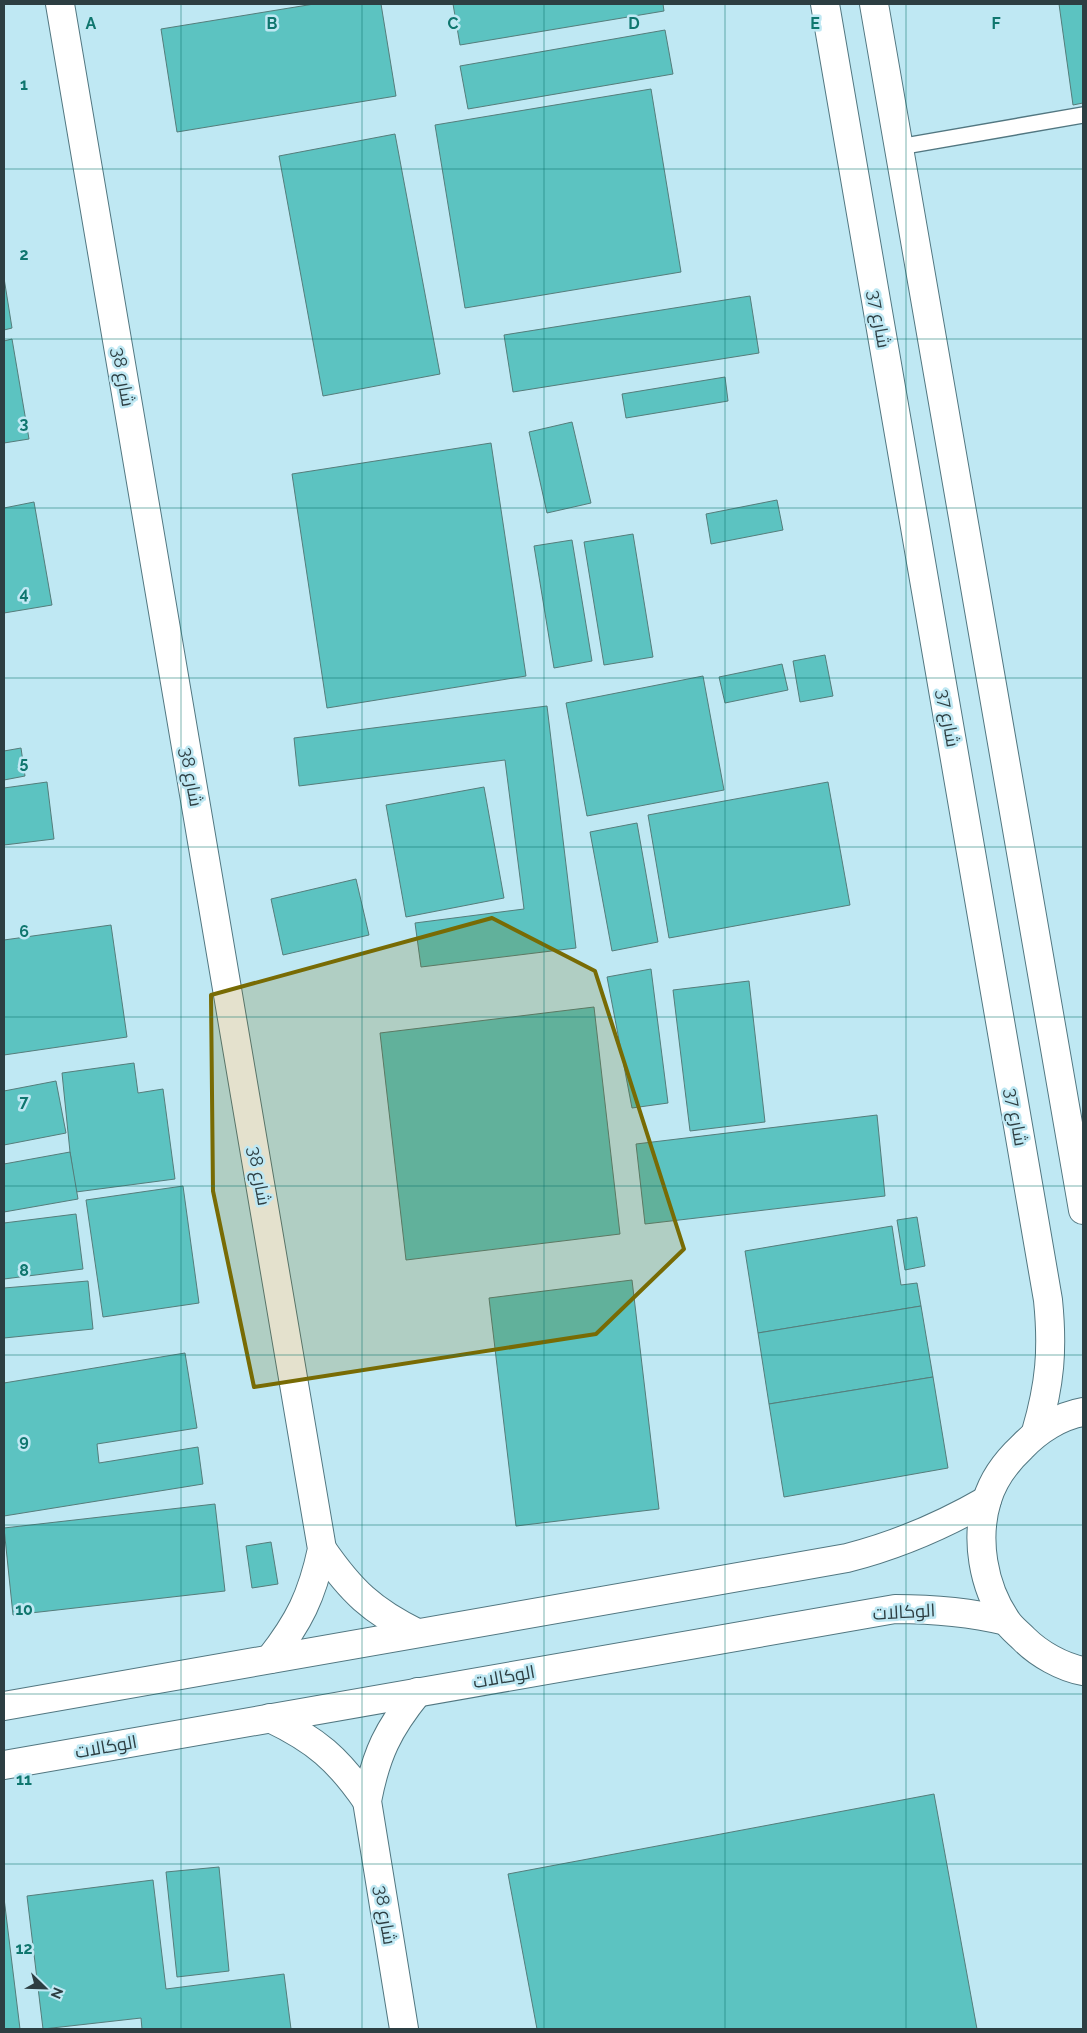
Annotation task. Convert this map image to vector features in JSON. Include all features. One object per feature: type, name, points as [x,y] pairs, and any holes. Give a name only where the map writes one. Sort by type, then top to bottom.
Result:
[{"type":"street","name":"شارع 38","points":[[60,4],[322,1549],[316,1580],[304,1608],[289,1635],[270,1659]]},
{"type":"street","name":"شارع 37","points":[[825,4],[1048,1300],[1051,1333],[1051,1367],[1046,1400],[1036,1432]]},
{"type":"street","points":[[874,4],[1083,1210]]},
{"type":"street","points":[[1080,1676],[1036,1650],[1006,1621],[987,1583],[981,1541],[987,1500],[1006,1462],[1036,1432],[1074,1413],[1083,1412]]},
{"type":"street","points":[[4,1706],[848,1558],[920,1535],[954,1519],[987,1500]]},
{"type":"street","name":"شارع 38","points":[[322,1549],[340,1576],[362,1599],[388,1619],[417,1633]]},
{"type":"street","name":"الوكالات","points":[[4,1765],[895,1609],[933,1609],[1006,1621]]},
{"type":"street","name":"شارع 38","points":[[404,2029],[367,1801],[372,1771],[384,1742],[399,1716],[418,1692]]},
{"type":"street","name":"شارع 38","points":[[270,1718],[299,1732],[325,1751],[348,1774],[367,1801]]},
{"type":"lane","points":[[899,147],[1083,115]]},
{"type":"highlighted area","points":[[492,918],[595,971],[684,1249],[596,1334],[254,1387],[213,1191],[211,995]]},
{"type":"building","points":[[314,4],[381,4],[396,96],[177,132],[161,29]]},
{"type":"building","points":[[453,4],[663,4],[664,11],[460,45]]},
{"type":"building","points":[[1059,4],[1083,4],[1083,103],[1073,105]]},
{"type":"building","points":[[665,30],[673,74],[468,109],[460,66]]},
{"type":"building","points":[[651,89],[681,272],[465,308],[435,125]]},
{"type":"building","points":[[395,134],[440,374],[323,396],[279,156]]},
{"type":"building","points":[[4,278],[12,328],[4,330]]},
{"type":"building","points":[[750,296],[759,353],[513,392],[504,335]]},
{"type":"building","points":[[12,339],[29,439],[4,443],[4,341]]},
{"type":"building","points":[[725,377],[728,401],[626,418],[622,394]]},
{"type":"building","points":[[572,422],[591,503],[547,513],[529,432]]},
{"type":"building","points":[[491,443],[526,676],[327,708],[292,474]]},
{"type":"building","points":[[777,500],[783,530],[711,544],[706,514]]},
{"type":"building","points":[[34,502],[52,605],[4,613],[4,508]]},
{"type":"building","points":[[633,534],[653,657],[604,665],[584,542]]},
{"type":"building","points":[[572,540],[592,661],[554,668],[534,546]]},
{"type":"building","points":[[825,655],[833,696],[800,702],[793,661]]},
{"type":"building","points":[[782,664],[788,690],[725,703],[719,677]]},
{"type":"building","points":[[703,676],[724,790],[587,816],[566,703]]},
{"type":"building","points":[[547,706],[576,948],[421,967],[415,923],[524,909],[505,760],[299,786],[294,738]]},
{"type":"building","points":[[21,748],[25,776],[4,780],[4,751]]},
{"type":"building","points":[[47,782],[54,839],[4,845],[4,788]]},
{"type":"building","points":[[828,782],[850,905],[669,938],[648,815]]},
{"type":"building","points":[[484,787],[504,898],[406,917],[386,805]]},
{"type":"building","points":[[637,823],[658,942],[612,951],[590,832]]},
{"type":"building","points":[[356,879],[369,935],[283,955],[271,899]]},
{"type":"building","points":[[111,925],[127,1037],[4,1055],[4,940]]},
{"type":"building","points":[[651,969],[668,1103],[632,1108],[607,977]]},
{"type":"building","points":[[749,981],[765,1122],[690,1131],[673,990]]},
{"type":"building","points":[[594,1007],[620,1234],[406,1260],[380,1033]]},
{"type":"building","points":[[134,1063],[138,1093],[163,1089],[175,1179],[76,1192],[62,1073]]},
{"type":"building","points":[[56,1081],[66,1133],[4,1145],[4,1091]]},
{"type":"building","points":[[877,1115],[885,1196],[645,1224],[636,1144]]},
{"type":"building","points":[[70,1152],[78,1199],[4,1212],[4,1164]]},
{"type":"building","points":[[183,1186],[199,1303],[103,1317],[86,1200]]},
{"type":"building","points":[[76,1214],[83,1269],[4,1279],[4,1223]]},
{"type":"building","points":[[917,1217],[925,1266],[905,1270],[897,1220]]},
{"type":"building","points":[[892,1226],[901,1285],[917,1283],[921,1306],[758,1333],[745,1251]]},
{"type":"building","points":[[632,1280],[659,1509],[516,1526],[489,1298]]},
{"type":"building","points":[[88,1281],[93,1329],[4,1338],[4,1288]]},
{"type":"building","points":[[921,1306],[933,1377],[769,1404],[758,1333]]},
{"type":"building","points":[[185,1353],[197,1428],[97,1444],[99,1463],[198,1447],[203,1484],[4,1516],[4,1383]]},
{"type":"building","points":[[933,1377],[948,1468],[784,1497],[769,1404]]},
{"type":"building","points":[[215,1504],[225,1591],[13,1615],[4,1528]]},
{"type":"building","points":[[271,1542],[278,1584],[252,1588],[246,1546]]},
{"type":"building","points":[[934,1794],[977,2029],[537,2029],[508,1874]]},
{"type":"building","points":[[219,1867],[229,1971],[177,1977],[166,1872]]},
{"type":"building","points":[[153,1880],[166,1989],[284,1974],[291,2029],[142,2029],[141,2018],[43,2029],[27,1896]]},
{"type":"building","points":[[4,1898],[20,2029],[4,2029]]}]
